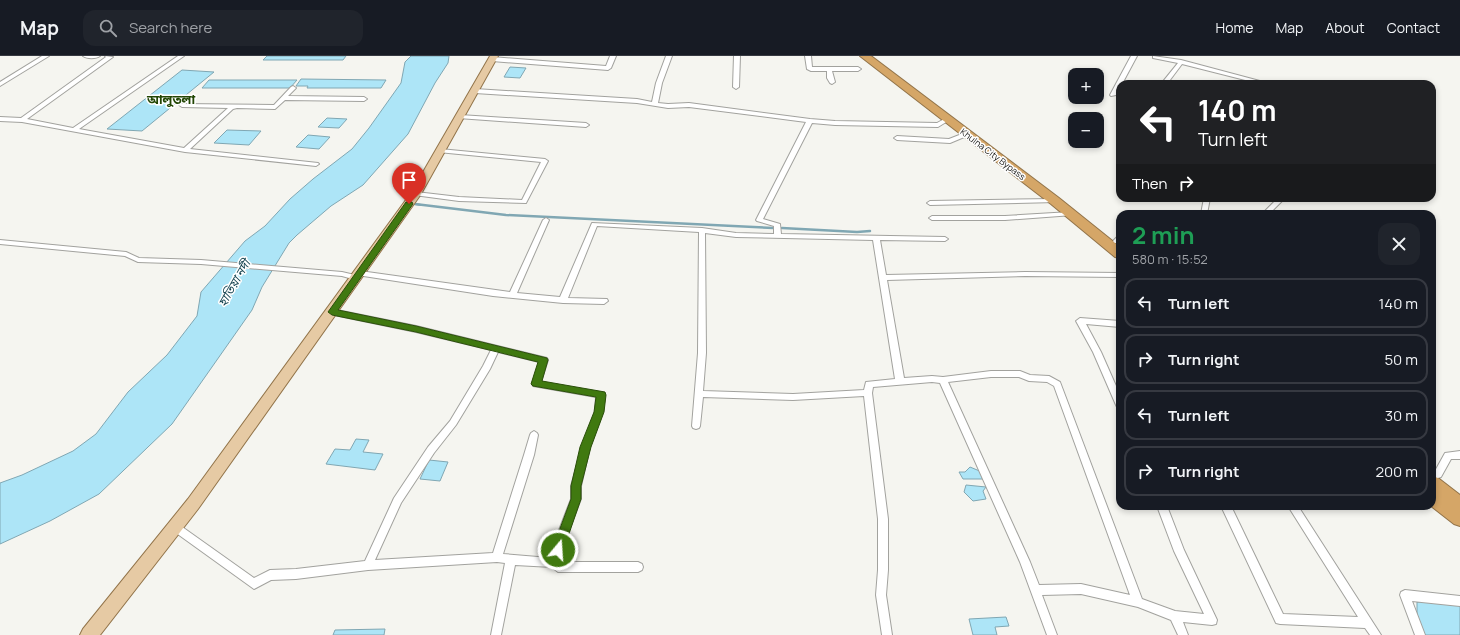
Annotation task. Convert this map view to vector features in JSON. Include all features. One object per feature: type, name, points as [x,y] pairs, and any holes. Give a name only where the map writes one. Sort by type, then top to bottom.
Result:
[{"type":"highway","name":"Khulna City Bypass","points":[[865,56],[1055,201],[1116,251]]},
{"type":"highway","name":"Khulna City Bypass","points":[[872,56],[1116,239]]},
{"type":"highway","points":[[1436,486],[1460,505]]},
{"type":"highway","points":[[1436,500],[1460,518]]},
{"type":"main road","points":[[89,635],[175,528],[416,194],[493,58]]},
{"type":"street","points":[[0,84],[46,56]]},
{"type":"street","points":[[86,56],[97,56]]},
{"type":"street","points":[[22,120],[110,57],[108,56]]},
{"type":"street","points":[[73,130],[181,56]]},
{"type":"street","points":[[493,58],[608,68],[613,56]]},
{"type":"street","points":[[655,103],[659,83],[669,56]]},
{"type":"street","points":[[736,87],[737,56]]},
{"type":"street","points":[[808,56],[809,68],[858,69]]},
{"type":"street","points":[[1121,80],[1134,56]]},
{"type":"street","points":[[1149,56],[1157,56],[1252,80]]},
{"type":"street","points":[[1167,80],[1181,62]]},
{"type":"street","points":[[829,69],[832,82]]},
{"type":"street","points":[[182,106],[276,107],[293,88]]},
{"type":"street","points":[[1113,95],[1116,89]]},
{"type":"street","points":[[475,91],[553,95],[655,103],[668,106],[690,105],[835,123],[938,125],[948,119]]},
{"type":"street","points":[[284,98],[364,99]]},
{"type":"street","points":[[185,150],[231,108],[236,106]]},
{"type":"street","points":[[460,117],[586,125]]},
{"type":"street","points":[[0,119],[22,120],[185,150],[316,164]]},
{"type":"street","points":[[778,236],[778,225],[759,220],[810,121]]},
{"type":"street","points":[[897,138],[950,140],[967,134]]},
{"type":"street","points":[[416,194],[459,199],[524,202],[545,161],[440,151]]},
{"type":"street","points":[[930,203],[1055,201]]},
{"type":"street","points":[[1268,210],[1278,202]]},
{"type":"street","points":[[932,218],[1004,218],[1071,214]]},
{"type":"street","points":[[512,295],[546,220]]},
{"type":"street","points":[[563,300],[594,224],[702,230],[736,235],[876,239],[945,239]]},
{"type":"street","points":[[696,426],[702,353],[702,230]]},
{"type":"street","points":[[876,239],[900,381]]},
{"type":"street","points":[[0,242],[126,254],[138,260],[201,262],[358,275],[512,295],[563,300],[604,301]]},
{"type":"street","points":[[882,278],[1025,274],[1116,275]]},
{"type":"street","points":[[332,312],[416,329],[544,360],[536,384],[601,395],[599,412],[586,447],[576,486],[576,499],[564,530],[554,563]]},
{"type":"street","points":[[1116,324],[1080,321],[1097,352],[1116,396]]},
{"type":"street","points":[[368,564],[397,501],[431,450],[453,423],[487,367],[495,349]]},
{"type":"street","points":[[887,635],[881,595],[883,570],[883,519],[868,393],[869,384],[932,379],[943,380],[991,374],[1020,374],[1029,378],[1049,380],[1056,384],[1138,602]]},
{"type":"street","points":[[943,380],[1024,562],[1052,635]]},
{"type":"street","points":[[699,394],[792,397],[868,393]]},
{"type":"street","points":[[496,557],[529,456],[534,435]]},
{"type":"street","points":[[1436,475],[1438,474],[1448,456],[1460,455]]},
{"type":"street","points":[[1035,590],[1081,589],[1138,602],[1175,616],[1212,620],[1179,551],[1164,510]]},
{"type":"street","points":[[1228,510],[1280,619],[1368,623]]},
{"type":"street","points":[[1296,510],[1376,635]]},
{"type":"street","points":[[175,528],[254,584],[270,575],[296,574],[368,564],[496,557],[511,560],[554,563],[558,567],[638,567]]},
{"type":"street","points":[[496,635],[511,560]]},
{"type":"street","points":[[1420,635],[1405,595],[1460,601]]},
{"type":"street","points":[[1175,616],[1183,635]]},
{"type":"water","points":[[267,56],[346,56],[343,60],[263,60]]},
{"type":"water","name":"হাতিয়া নদী","points":[[411,56],[449,56],[448,63],[435,83],[408,134],[363,185],[331,206],[289,243],[262,287],[252,310],[172,424],[99,494],[50,521],[0,544],[0,483],[22,475],[73,451],[96,434],[128,392],[167,355],[197,316],[201,292],[245,241],[265,226],[290,199],[313,179],[352,149],[401,83],[405,62]]},
{"type":"water","points":[[510,67],[526,68],[520,78],[504,77]]},
{"type":"water","points":[[182,70],[214,72],[142,131],[107,129]]},
{"type":"water","points":[[301,79],[386,80],[381,88],[307,88],[308,86],[296,86]]},
{"type":"water","points":[[209,80],[297,80],[290,88],[202,88]]},
{"type":"water","points":[[327,118],[347,119],[339,128],[318,127]]},
{"type":"water","points":[[227,130],[261,131],[249,145],[214,143]]},
{"type":"water","points":[[308,135],[330,137],[319,149],[296,147]]},
{"type":"water","points":[[356,439],[369,440],[363,452],[383,454],[375,470],[326,464],[335,449],[350,450]]},
{"type":"water","points":[[429,460],[448,462],[440,481],[420,479]]},
{"type":"water","points":[[970,467],[982,472],[985,479],[963,479],[959,472],[965,472]]},
{"type":"water","points":[[966,485],[986,487],[983,491],[986,499],[973,501],[964,492]]},
{"type":"water","points":[[1430,601],[1460,605],[1460,635],[1425,635],[1417,616],[1417,602]]},
{"type":"water","points":[[1006,617],[1009,626],[995,627],[997,635],[973,635],[969,619]]},
{"type":"water","points":[[385,629],[384,635],[333,635],[335,630]]},
{"type":"waterway","points":[[421,205],[415,204],[506,215],[773,228]]},
{"type":"waterway","points":[[782,228],[857,232],[870,231]]},
{"type":"district","name":"আলুতলা","points":[[171,99]]},
{"type":"route","points":[[409,204],[332,312],[416,329],[544,360],[536,384],[601,395],[599,412],[586,447],[576,486],[576,499],[558,550]]}]
